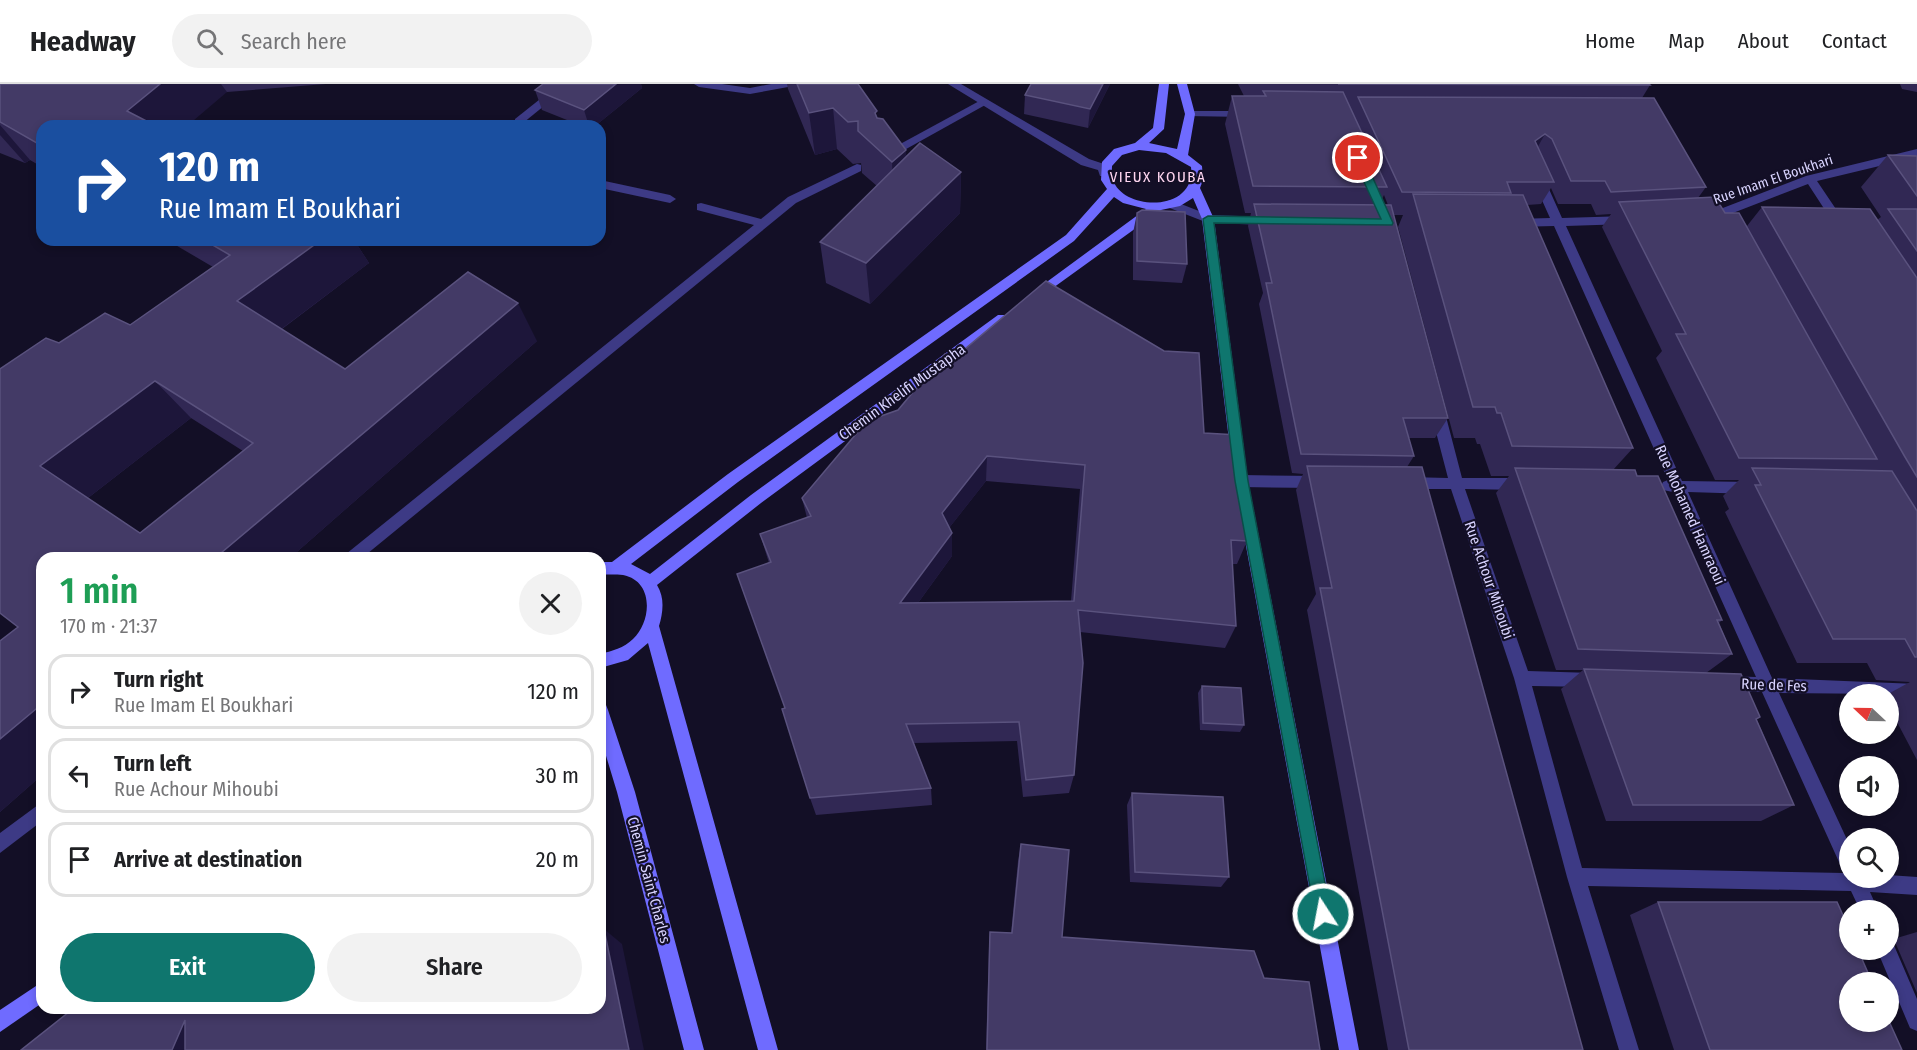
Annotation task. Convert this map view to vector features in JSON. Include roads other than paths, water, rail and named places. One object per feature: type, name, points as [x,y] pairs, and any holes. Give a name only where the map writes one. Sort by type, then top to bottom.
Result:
[{"type":"main road","points":[[1139,146],[1158,129],[1164,84]]},
{"type":"main road","points":[[1182,84],[1190,114],[1182,155]]},
{"type":"main road","points":[[1139,146],[1155,146],[1182,155],[1196,166],[1197,182],[1195,189],[1184,199],[1165,205],[1138,204],[1112,191],[1106,182],[1104,173],[1111,158],[1118,152],[1139,146]]},
{"type":"main road","points":[[1195,189],[1208,219],[1241,481],[1349,1050]]},
{"type":"main road","name":"Chemin Khelifi Mustapha","points":[[618,566],[733,478],[1070,238],[1112,191]]},
{"type":"main road","name":"Chemin Khelifi Mustapha","points":[[650,582],[756,499],[1021,305],[1165,205]]},
{"type":"main road","points":[[606,567],[618,566],[636,572],[650,582],[656,596],[657,612],[652,628],[640,643],[623,655],[606,659]]},
{"type":"main road","points":[[652,628],[768,1050]]},
{"type":"main road","name":"Chemin Saint Charles","points":[[606,729],[626,792],[694,1050]]},
{"type":"main road","points":[[0,1022],[36,995]]},
{"type":"street","points":[[520,120],[566,84]]},
{"type":"street","points":[[699,84],[750,91],[788,84]]},
{"type":"street","points":[[953,84],[1085,162],[1103,168],[1104,173]]},
{"type":"street","points":[[886,155],[983,102]]},
{"type":"street","points":[[1190,114],[1258,114]]},
{"type":"street","name":"Rue Imam El Boukhari","points":[[1693,216],[1716,215],[1810,179],[1917,153]]},
{"type":"street","name":"Rue Mohamed Hamraoui","points":[[1531,163],[1839,845]]},
{"type":"street","points":[[358,552],[762,223],[792,200],[857,168]]},
{"type":"street","points":[[1810,179],[1848,236]]},
{"type":"street","points":[[606,185],[670,199]]},
{"type":"street","points":[[1165,205],[1208,219],[1280,221]]},
{"type":"street","points":[[701,207],[762,223]]},
{"type":"street","points":[[1502,223],[1637,219]]},
{"type":"street","name":"Rue Achour Mihoubi","points":[[1432,393],[1456,483],[1522,678],[1576,877],[1629,1050]]},
{"type":"street","points":[[1241,481],[1337,482]]},
{"type":"street","points":[[1396,483],[1538,484]]},
{"type":"street","points":[[1654,486],[1770,488]]},
{"type":"street","points":[[1522,678],[1604,680]]},
{"type":"street","name":"Rue de Fes","points":[[1709,683],[1917,691]]},
{"type":"street","points":[[0,844],[36,815]]},
{"type":"street","points":[[1576,877],[1839,876]]},
{"type":"street","points":[[1899,883],[1917,886]]},
{"type":"street","points":[[1890,960],[1917,1021]]},
{"type":"district","name":"VIEUX KOUBA","points":[[1158,177]]}]
